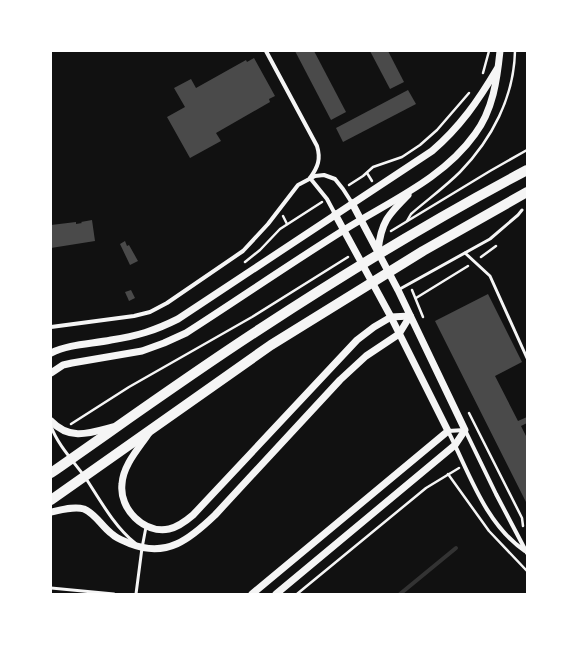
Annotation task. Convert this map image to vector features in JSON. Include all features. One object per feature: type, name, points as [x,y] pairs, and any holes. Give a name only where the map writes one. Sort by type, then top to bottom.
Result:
[{"type":"main road","points":[[51,473],[260,329],[368,261],[487,191],[527,170]]},
{"type":"main road","points":[[51,500],[271,345],[423,251],[527,192]]},
{"type":"street","points":[[266,51],[317,146],[319,155],[318,164],[310,178]]},
{"type":"street","points":[[51,373],[67,364],[142,351],[174,339],[206,320],[344,230],[426,181],[447,165],[476,134],[491,104],[499,66],[500,51]]},
{"type":"street","points":[[51,353],[75,346],[141,334],[159,329],[178,319],[335,214],[421,160],[446,139],[470,112],[499,66]]},
{"type":"street","points":[[51,327],[134,316],[150,312],[167,303],[243,251],[268,224],[298,185],[310,178],[324,175],[335,179],[343,188],[352,203],[378,251],[526,551]]},
{"type":"street","points":[[310,178],[327,199],[391,317],[471,480],[494,519],[508,538],[526,551]]},
{"type":"street","points":[[378,251],[380,235],[390,214],[415,188]]},
{"type":"street","points":[[152,429],[123,475],[122,496],[132,515],[146,526],[155,529],[168,529],[179,525],[188,519],[357,340],[374,327],[391,317],[410,316]]},
{"type":"street","points":[[51,512],[74,508],[84,509],[92,514],[112,535],[142,548],[154,550],[171,546],[191,535],[206,524],[340,380],[366,356],[399,334],[410,316]]},
{"type":"street","points":[[51,421],[62,430],[69,433],[84,434],[119,426]]},
{"type":"street","points":[[252,594],[448,431],[465,430]]},
{"type":"street","points":[[276,594],[455,445],[465,430]]},
{"type":"lane","points":[[398,290],[490,239],[522,210]]},
{"type":"lane","points":[[465,253],[490,276],[527,358]]},
{"type":"lane","points":[[51,426],[55,435],[71,459],[119,527],[129,538],[142,548]]},
{"type":"lane","points":[[136,594],[146,526]]},
{"type":"lane","points":[[51,588],[114,594]]},
{"type":"path","points":[[479,79],[486,64],[489,51]]},
{"type":"path","points":[[367,173],[373,167],[402,157],[420,145],[437,130],[471,90]]},
{"type":"path","points":[[62,430],[129,387],[252,317]]},
{"type":"path","points":[[488,451],[522,518],[523,531]]},
{"type":"path","points":[[448,474],[452,481]]},
{"type":"path","points":[[297,594],[398,510],[431,485]]},
{"type":"building","points":[[295,51],[314,51],[346,112],[331,120]]},
{"type":"building","points":[[370,51],[388,51],[404,82],[390,89]]},
{"type":"building","points":[[254,58],[275,96],[269,99],[270,102],[216,133],[221,141],[190,158],[167,117],[185,107],[174,88],[191,79],[196,88],[246,60],[247,62]]},
{"type":"building","points":[[408,90],[416,104],[343,142],[336,128]]},
{"type":"building","points":[[92,220],[95,241],[51,248],[51,225],[76,222],[76,224]]},
{"type":"building","points":[[125,241],[138,261],[130,265],[120,244]]},
{"type":"building","points":[[131,290],[135,298],[129,301],[125,292]]},
{"type":"building","points":[[488,294],[522,362],[495,376],[518,421],[527,417],[527,423],[521,426],[527,438],[527,504],[435,321]]},
{"type":"waterway","points":[[400,594],[456,548]]}]
